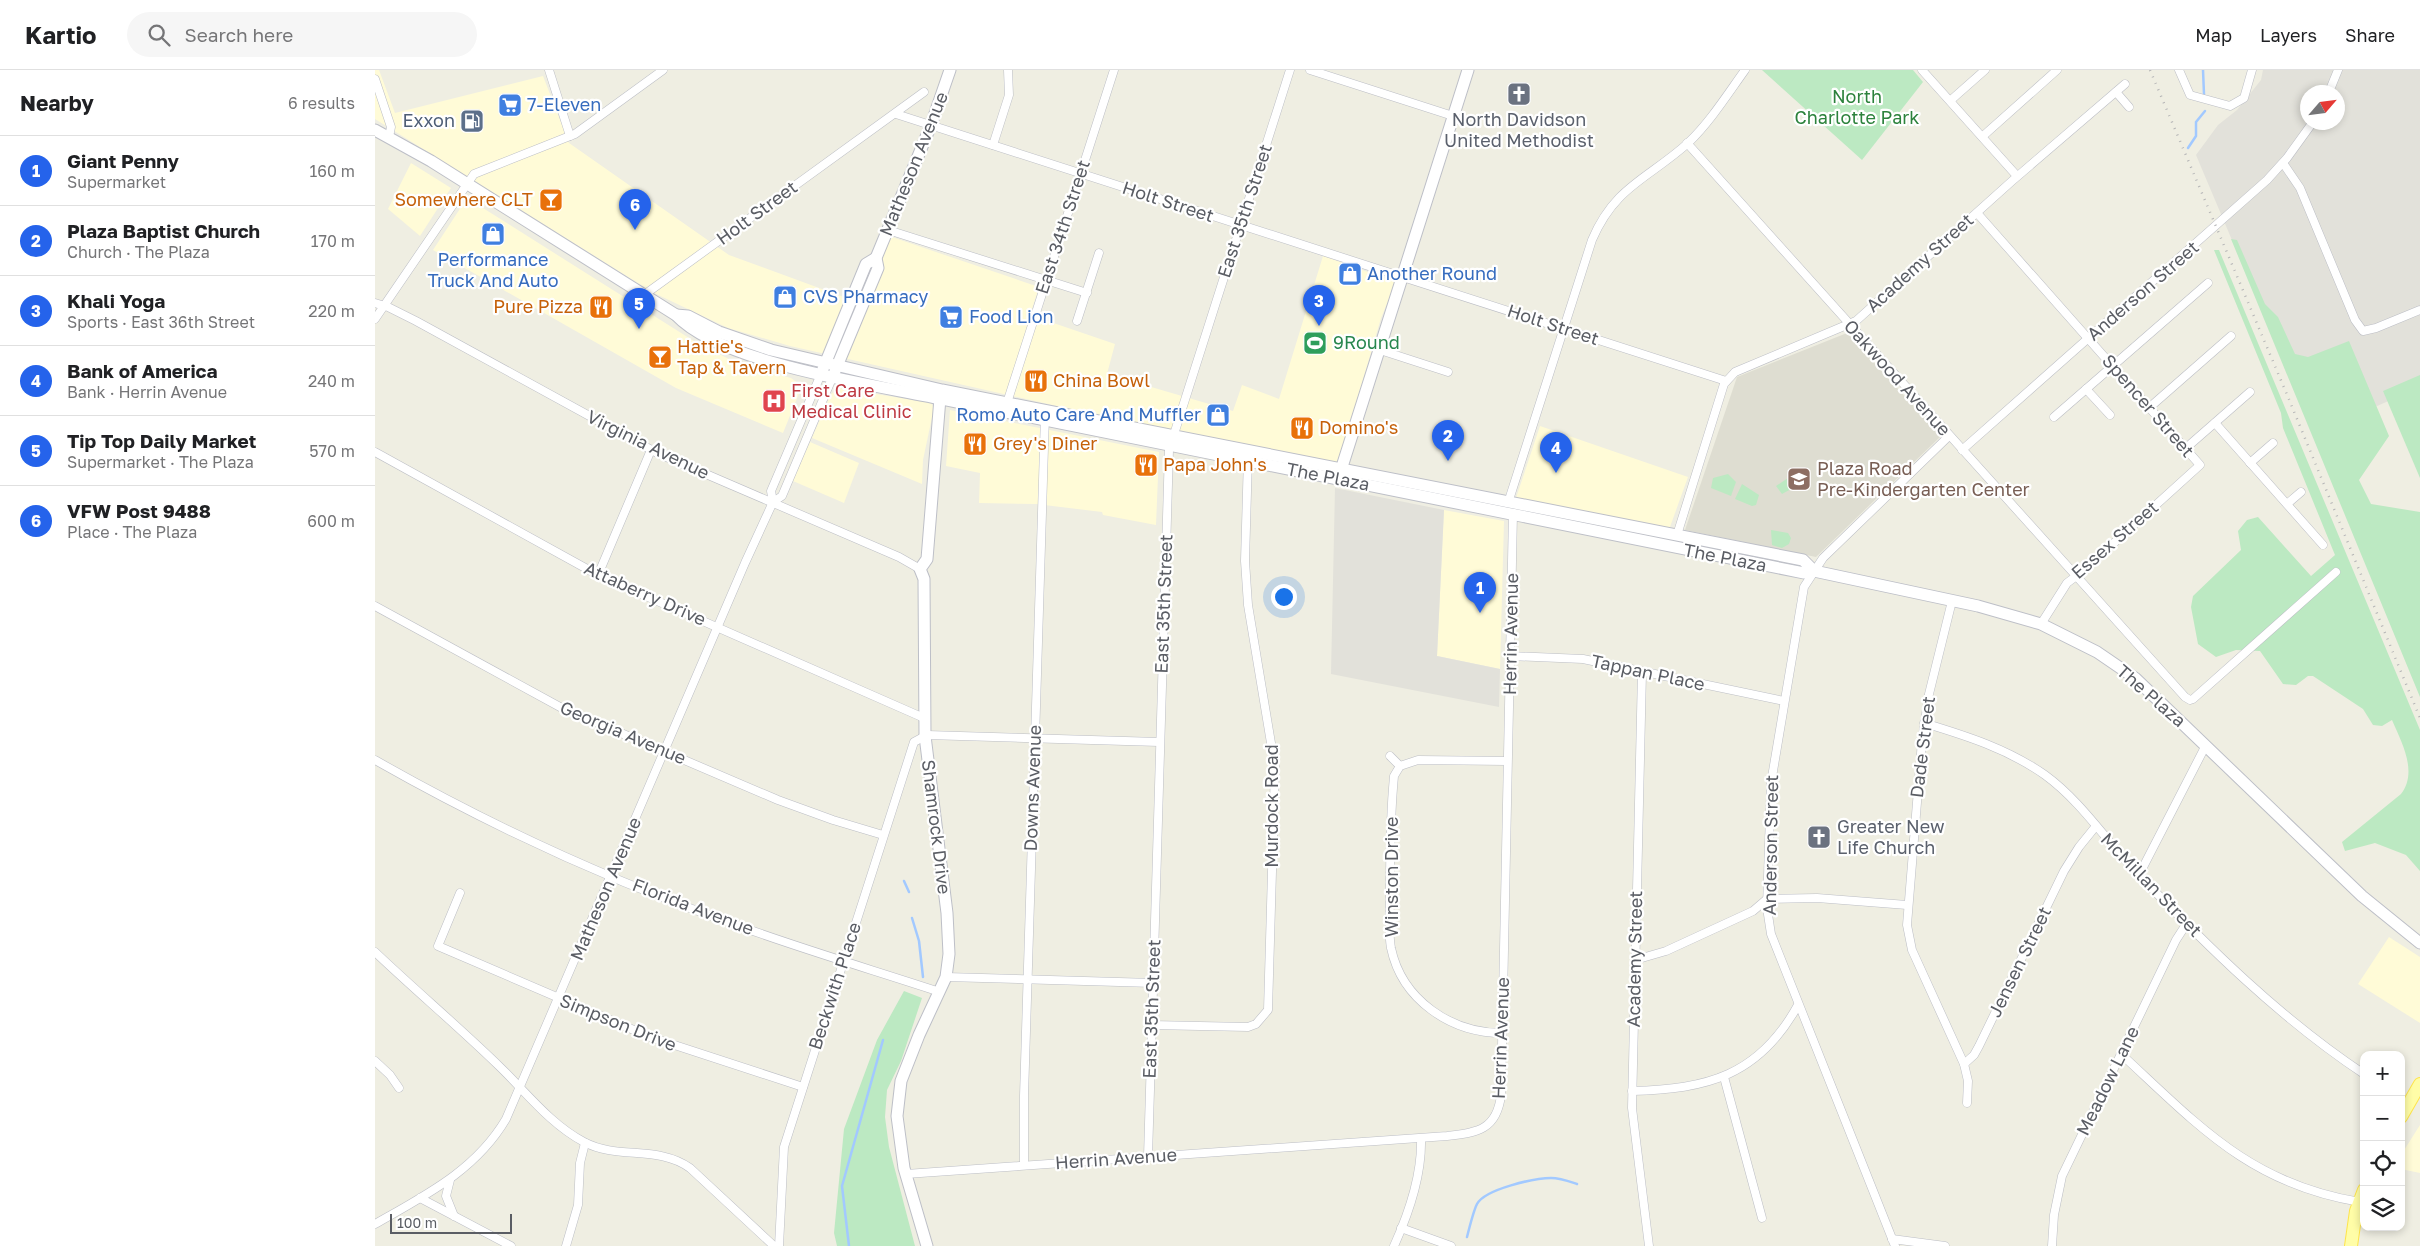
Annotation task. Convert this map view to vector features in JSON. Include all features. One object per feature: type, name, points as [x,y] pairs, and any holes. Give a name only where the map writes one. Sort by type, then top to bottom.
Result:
[{"type":"main road","name":"Matheson Avenue","points":[[835,371],[878,268],[876,258],[931,125],[949,70]]},
{"type":"main road","points":[[1340,473],[1468,70]]},
{"type":"main road","name":"The Plaza","points":[[375,130],[466,183],[676,315],[687,316],[747,343],[823,368],[940,398],[1006,408]]},
{"type":"main road","name":"Matheson Avenue","points":[[823,368],[866,264],[876,258]]},
{"type":"main road","name":"The Plaza","points":[[835,371],[1045,416],[1511,508],[1804,573],[1814,570],[1952,601],[2041,624],[2097,652],[2135,678],[2362,896],[2420,943]]},
{"type":"main road","name":"Shamrock Drive","points":[[927,1246],[906,1174],[897,1116],[899,1091],[907,1064],[946,977],[949,954],[947,913],[925,736],[924,579],[920,569],[927,559],[940,398]]},
{"type":"main road","name":"The Plaza","points":[[1511,508],[1677,535],[1803,560],[1814,570]]},
{"type":"main road","points":[[2405,1100],[2420,1084]]},
{"type":"main road","points":[[2351,1246],[2360,1205]]},
{"type":"street","points":[[549,70],[570,136]]},
{"type":"street","points":[[375,319],[379,304],[474,174],[570,136],[663,70]]},
{"type":"street","points":[[993,145],[1009,95],[1008,70]]},
{"type":"street","name":"East 34th Street","points":[[1006,408],[1114,70]]},
{"type":"street","name":"East 35th Street","points":[[1148,1157],[1167,466],[1172,441],[1290,70]]},
{"type":"street","points":[[1310,70],[1453,116]]},
{"type":"street","name":"Herrin Avenue","points":[[906,1174],[1472,1134],[1491,1121],[1498,1110],[1501,1094],[1510,656],[1511,508],[1592,240],[1607,209],[1624,191],[1687,143],[1711,117],[1745,70]]},
{"type":"street","points":[[1922,70],[1951,100],[2017,176]]},
{"type":"street","points":[[1951,100],[1985,70]]},
{"type":"street","points":[[1983,136],[2057,70]]},
{"type":"street","points":[[2179,70],[2190,96],[2231,106],[2244,98],[2253,70]]},
{"type":"street","points":[[2332,85],[2338,70]]},
{"type":"street","points":[[375,79],[391,127],[389,137]]},
{"type":"street","name":"Academy Street","points":[[1726,381],[1735,372],[1849,325],[2017,176],[2125,84]]},
{"type":"street","name":"Holt Street","points":[[644,296],[924,92]]},
{"type":"street","points":[[2116,92],[2129,108]]},
{"type":"street","name":"Holt Street","points":[[896,114],[1726,381]]},
{"type":"street","name":"Anderson Street","points":[[1962,450],[2267,180],[2283,163],[2307,130]]},
{"type":"street","name":"Oakwood Avenue","points":[[1687,143],[1949,436],[2190,700],[2336,572]]},
{"type":"street","points":[[2283,163],[2299,188],[2355,320],[2363,330],[2376,328],[2420,310]]},
{"type":"street","name":"Spencer Street","points":[[1977,213],[2200,465]]},
{"type":"street","points":[[888,230],[1087,293]]},
{"type":"street","points":[[1077,321],[1099,253]]},
{"type":"street","points":[[2054,417],[2208,283]]},
{"type":"street","name":"Virginia Avenue","points":[[379,304],[651,450],[912,563],[920,569]]},
{"type":"street","points":[[2149,407],[2231,336]]},
{"type":"street","points":[[1379,350],[1448,372]]},
{"type":"street","name":"Matheson Avenue","points":[[773,502],[771,491],[823,368]]},
{"type":"street","name":"Matheson Avenue","points":[[375,1224],[421,1198],[469,1166],[492,1141],[522,1087],[718,627],[773,502],[782,496],[835,371]]},
{"type":"street","points":[[1677,535],[1726,381]]},
{"type":"street","points":[[2086,389],[2109,415]]},
{"type":"street","points":[[2186,448],[2250,392]]},
{"type":"street","name":"Downs Avenue","points":[[1024,1165],[1045,416]]},
{"type":"street","points":[[2215,423],[2323,545]]},
{"type":"street","name":"Anderson Street","points":[[1945,1246],[1894,1243],[1771,934],[1767,899],[1771,783],[1804,588],[1824,557],[1949,436]]},
{"type":"street","points":[[2250,462],[2273,443]]},
{"type":"street","points":[[598,575],[651,450]]},
{"type":"street","name":"Attaberry Drive","points":[[375,452],[598,575],[924,718]]},
{"type":"street","name":"Murdock Road","points":[[1151,1025],[1248,1027],[1256,1024],[1268,1010],[1275,767],[1248,605],[1245,561],[1248,455]]},
{"type":"street","name":"Essex Street","points":[[2041,624],[2064,586],[2200,465]]},
{"type":"street","points":[[2287,504],[2301,492]]},
{"type":"street","name":"Dade Street","points":[[1952,601],[1929,694],[1924,724],[1907,904],[1907,925],[1911,947],[1964,1064]]},
{"type":"street","name":"Georgia Avenue","points":[[375,606],[535,694],[665,752],[794,806],[883,835]]},
{"type":"street","name":"Tappan Place","points":[[1510,656],[1583,659],[1784,702]]},
{"type":"street","name":"Academy Street","points":[[1642,672],[1632,1091],[1634,1141],[1649,1246]]},
{"type":"street","name":"McMillan Street","points":[[1924,724],[1981,741],[2022,760],[2066,792],[2139,875],[2187,923],[2287,1017],[2360,1071]]},
{"type":"street","points":[[925,736],[1159,742]]},
{"type":"street","name":"Beckwith Place","points":[[779,1246],[783,1158],[803,1087],[912,746],[925,736]]},
{"type":"street","points":[[2139,875],[2206,745]]},
{"type":"street","points":[[1390,756],[1400,766],[1418,760],[1507,761]]},
{"type":"street","name":"Florida Avenue","points":[[375,760],[498,827],[612,875],[733,924],[940,992]]},
{"type":"street","name":"Winston Drive","points":[[1400,766],[1395,776],[1392,813],[1390,938],[1395,961],[1415,995],[1436,1014],[1469,1029],[1502,1033]]},
{"type":"street","name":"Jensen Street","points":[[1964,1064],[1975,1055],[2068,864],[2096,826]]},
{"type":"street","name":"Simpson Drive","points":[[460,893],[438,946],[559,1000],[679,1048],[803,1087]]},
{"type":"street","points":[[1635,960],[1665,951],[1753,911],[1767,899],[1807,898],[1907,904]]},
{"type":"street","name":"Meadow Lane","points":[[2053,1246],[2054,1215],[2062,1176],[2176,940],[2187,923]]},
{"type":"street","points":[[377,958],[522,1087],[529,1097],[557,1122],[585,1143],[607,1150],[662,1155],[677,1160],[690,1168],[774,1246]]},
{"type":"street","points":[[946,977],[1153,983]]},
{"type":"street","points":[[1632,1091],[1690,1087],[1724,1077],[1766,1049],[1798,1005]]},
{"type":"street","points":[[2121,1054],[2210,1136],[2239,1158],[2303,1188],[2360,1196]]},
{"type":"street","points":[[375,1061],[390,1075],[399,1088]]},
{"type":"street","points":[[1964,1064],[1968,1081],[1967,1103]]},
{"type":"street","points":[[1724,1077],[1762,1218]]},
{"type":"street","points":[[1393,1246],[1401,1228],[1421,1165],[1421,1138]]},
{"type":"street","points":[[567,1246],[578,1204],[580,1163],[585,1143]]},
{"type":"street","points":[[450,1180],[446,1196],[454,1216]]},
{"type":"street","points":[[421,1198],[511,1246]]},
{"type":"street","points":[[1401,1228],[1449,1246]]},
{"type":"shaded area","points":[[375,70],[379,70],[395,113],[543,76],[569,143],[729,255],[860,303],[889,236],[1039,287],[1030,315],[1115,344],[1107,374],[1233,411],[1242,385],[1279,399],[1323,256],[1396,282],[1381,318],[1337,469],[790,346],[728,328],[654,293],[375,119]]},
{"type":"shaded area","points":[[2263,70],[2420,70],[2420,387],[2314,434],[2196,155],[2218,125],[2237,110],[2261,80]]},
{"type":"shaded area","points":[[411,163],[451,188],[420,236],[388,209]]},
{"type":"shaded area","points":[[467,198],[697,343],[737,363],[791,378],[799,384],[800,391],[783,433],[676,388],[433,250]]},
{"type":"shaded area","name":"Plaza Road Pre-Kindergarten Center","points":[[1847,333],[1941,436],[1816,557],[1685,530],[1737,377]]},
{"type":"shaded area","points":[[840,388],[931,403],[934,408],[923,460],[922,484],[812,438],[831,394]]},
{"type":"shaded area","points":[[950,410],[1159,452],[1156,525],[1103,515],[1102,512],[1036,504],[979,503],[980,473],[946,466]]},
{"type":"shaded area","points":[[1540,426],[1688,477],[1666,538],[1515,501]]},
{"type":"shaded area","points":[[810,442],[859,463],[844,503],[793,481]]},
{"type":"shaded area","points":[[1335,488],[1444,510],[1437,656],[1500,669],[1499,707],[1331,674]]},
{"type":"shaded area","points":[[1444,510],[1504,521],[1500,669],[1437,656]]},
{"type":"shaded area","points":[[2389,937],[2420,957],[2420,1023],[2358,984]]},
{"type":"shaded area","points":[[2420,1125],[2420,1173],[2405,1170],[2405,1149]]},
{"type":"green space","name":"North Charlotte Park","points":[[1762,70],[1913,70],[1923,82],[1862,160]]},
{"type":"green space","points":[[2231,239],[2237,240],[2265,304],[2278,317],[2295,354],[2308,357],[2349,341],[2389,436],[2359,480],[2371,504],[2420,512],[2420,697]]},
{"type":"green space","points":[[2214,250],[2219,250],[2420,730],[2420,871],[2406,855],[2375,843],[2345,851],[2342,842],[2401,794],[2406,785],[2408,776],[2407,757],[2392,720],[2382,726],[2373,725],[2363,709],[2313,676],[2308,676],[2296,685],[2283,684],[2260,651],[2236,650],[2216,657],[2198,644],[2191,607],[2193,596],[2241,550],[2238,531],[2247,520],[2258,517],[2311,576],[2335,555],[2283,428],[2281,413]]},
{"type":"green space","points":[[2420,375],[2420,478],[2383,391]]},
{"type":"green space","points":[[1728,474],[1736,482],[1731,496],[1711,488],[1713,478]]},
{"type":"green space","points":[[1788,478],[1793,488],[1782,494],[1776,486]]},
{"type":"green space","points":[[1742,484],[1759,495],[1756,505],[1752,506],[1735,499]]},
{"type":"green space","points":[[1771,530],[1788,533],[1791,538],[1789,544],[1782,548],[1772,545]]},
{"type":"green space","points":[[904,991],[922,998],[901,1061],[887,1090],[885,1117],[889,1147],[915,1246],[837,1246],[834,1233],[844,1129],[877,1040]]},
{"type":"waterway","points":[[2203,70],[2204,94]]},
{"type":"waterway","points":[[2188,148],[2196,136],[2196,122],[2205,111]]},
{"type":"waterway","points":[[904,881],[909,892]]},
{"type":"waterway","points":[[912,918],[919,941],[923,977]]},
{"type":"waterway","points":[[849,1246],[842,1186],[883,1040]]},
{"type":"waterway","points":[[1467,1237],[1477,1204],[1500,1189],[1523,1182],[1551,1178],[1577,1184]]},
{"type":"railway","points":[[2150,70],[2288,397],[2420,718]]},
{"type":"place","name":"North Davidson United Methodist","points":[[1519,94]]},
{"type":"place","name":"7-Eleven","points":[[510,105]]},
{"type":"place","name":"Exxon","points":[[472,121]]},
{"type":"place","name":"Somewhere CLT","points":[[551,200]]},
{"type":"place","name":"VFW Post 9488","points":[[635,230]]},
{"type":"place","name":"Performance Truck And Auto","points":[[493,234]]},
{"type":"place","name":"Another Round","points":[[1350,274]]},
{"type":"place","name":"CVS Pharmacy","points":[[785,297]]},
{"type":"place","name":"Pure Pizza","points":[[601,307]]},
{"type":"place","name":"Food Lion","points":[[951,317]]},
{"type":"place","name":"Khali Yoga","points":[[1319,326]]},
{"type":"place","name":"Tip Top Daily Market","points":[[639,329]]},
{"type":"place","name":"9Round","points":[[1315,343]]},
{"type":"place","name":"Hattie's Tap & Tavern","points":[[660,357]]},
{"type":"place","name":"China Bowl","points":[[1036,381]]},
{"type":"place","name":"First Care Medical Clinic","points":[[774,401]]},
{"type":"place","name":"Romo Auto Care And Muffler","points":[[1218,415]]},
{"type":"place","name":"Domino's","points":[[1302,428]]},
{"type":"place","name":"Grey's Diner","points":[[975,444]]},
{"type":"place","name":"Plaza Baptist Church","points":[[1448,461]]},
{"type":"place","name":"Papa John's","points":[[1146,465]]},
{"type":"place","name":"Bank of America","points":[[1556,473]]},
{"type":"place","name":"Plaza Road Pre-Kindergarten Center","points":[[1799,479]]},
{"type":"place","name":"Giant Penny","points":[[1480,613]]},
{"type":"place","name":"Greater New Life Church","points":[[1819,837]]}]
